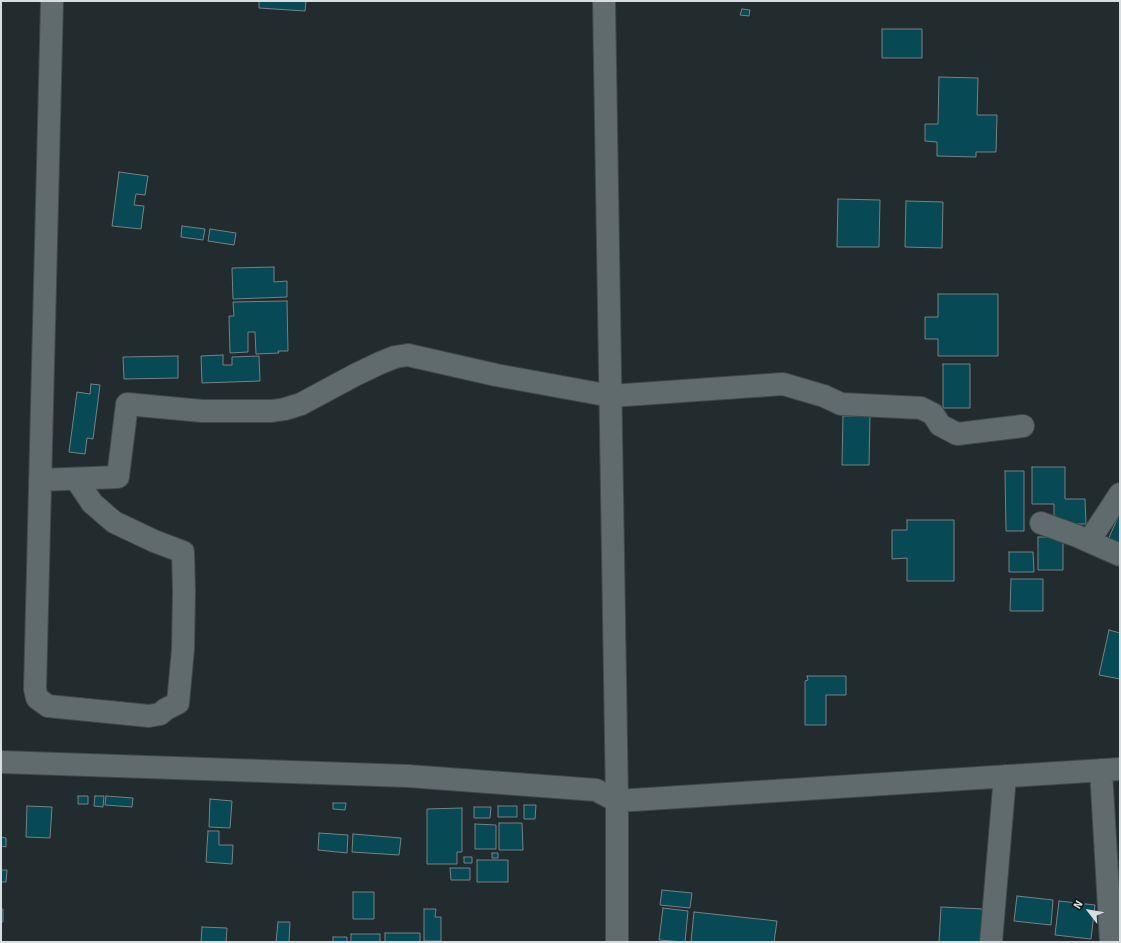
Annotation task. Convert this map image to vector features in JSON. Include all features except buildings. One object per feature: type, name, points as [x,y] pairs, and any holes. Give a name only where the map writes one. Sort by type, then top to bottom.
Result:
[{"type":"street","points":[[52,1],[35,689],[37,698],[48,706],[149,716],[160,714],[166,709],[178,704],[183,649],[184,591],[182,552],[154,541],[114,522],[92,503],[76,479]]},
{"type":"street","points":[[604,1],[617,800],[617,942]]},
{"type":"street","points":[[40,480],[118,477],[127,404],[202,411],[285,409],[301,404],[380,363],[395,357],[408,355],[496,375],[611,396],[783,384],[824,396],[841,404],[921,408],[933,414],[940,424],[957,434],[1023,426]]},
{"type":"street","points":[[1089,541],[1120,494]]},
{"type":"street","points":[[1041,523],[1089,541],[1120,555]]},
{"type":"street","points":[[1,762],[408,776],[596,790],[617,800],[1110,770],[1111,942]]},
{"type":"street","points":[[991,942],[1005,776]]}]
